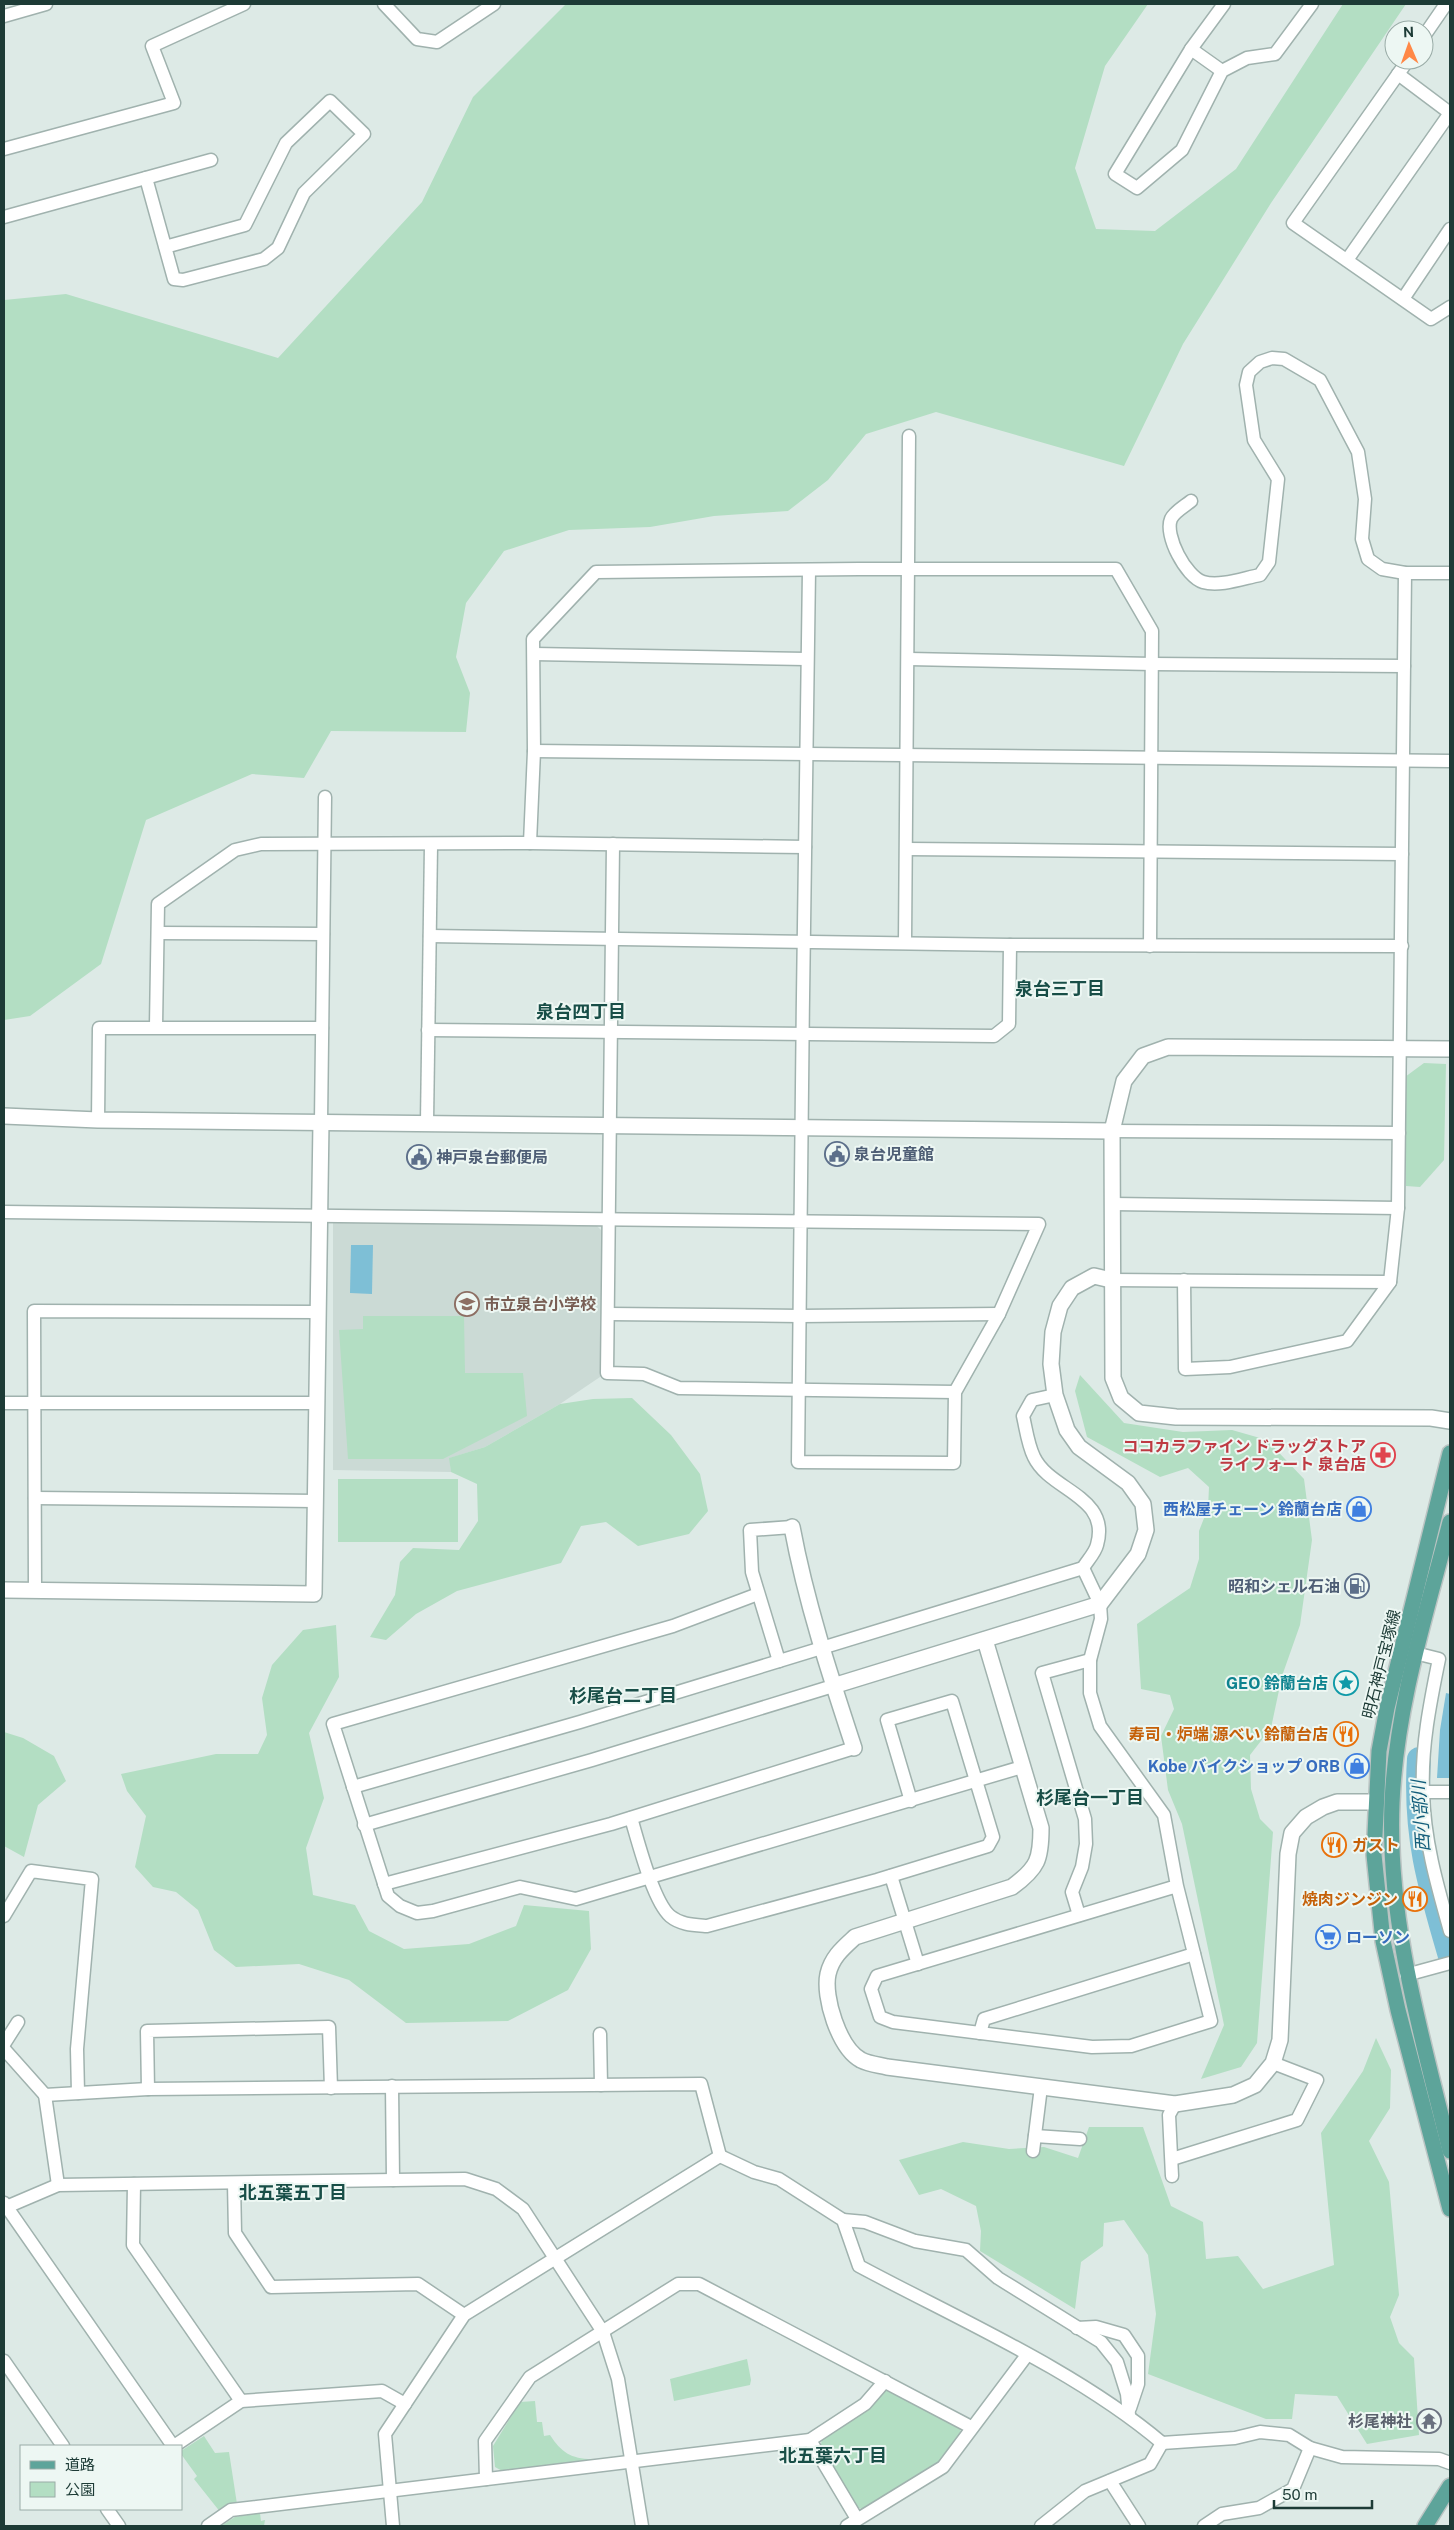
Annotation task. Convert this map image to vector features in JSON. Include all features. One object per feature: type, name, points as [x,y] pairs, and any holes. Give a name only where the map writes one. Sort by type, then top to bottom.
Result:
[{"type":"main road","name":"明石神戸宝塚線","points":[[1450,1453],[1387,1708],[1379,1751],[1374,1855],[1384,1941],[1398,2010],[1450,2209]]},
{"type":"main road","name":"明石神戸宝塚線","points":[[1450,1522],[1415,1653],[1399,1731],[1392,1802],[1392,1870],[1398,1928],[1406,1975],[1450,2151]]},
{"type":"main road","points":[[1425,2526],[1450,2486]]},
{"type":"street","points":[[4,16],[46,4]]},
{"type":"street","points":[[4,149],[174,103],[152,46],[244,4]]},
{"type":"street","points":[[384,4],[416,39],[437,42],[494,4]]},
{"type":"street","points":[[1224,4],[1191,49],[1115,174],[1137,188],[1182,150],[1222,71],[1247,58],[1275,54],[1312,4]]},
{"type":"street","points":[[1434,25],[1446,11]]},
{"type":"street","points":[[1191,49],[1222,71]]},
{"type":"street","points":[[1401,70],[1293,223],[1431,319],[1450,307]]},
{"type":"street","points":[[1347,260],[1450,113],[1398,74]]},
{"type":"street","points":[[146,178],[174,279],[183,280],[264,260],[278,248],[304,193],[364,134],[330,101],[286,143],[245,225],[165,246]]},
{"type":"street","points":[[4,217],[211,160]]},
{"type":"street","points":[[1403,299],[1450,229]]},
{"type":"street","points":[[1191,501],[1172,517],[1168,529],[1171,541],[1190,574],[1203,582],[1216,583],[1260,575],[1269,562],[1278,479],[1254,440],[1246,385],[1249,372],[1260,362],[1272,358],[1284,359],[1320,380],[1358,452],[1365,500],[1362,539],[1368,559],[1382,569],[1405,573],[1450,573]]},
{"type":"street","points":[[905,942],[909,659],[909,436]]},
{"type":"street","points":[[530,843],[534,750],[533,639],[596,572],[1116,569],[1152,631],[1150,946]]},
{"type":"street","points":[[4,1212],[319,1217],[802,1220],[1039,1224],[999,1314],[955,1392],[954,1463],[798,1462],[802,1220],[802,1127],[804,1035],[806,659],[809,570]]},
{"type":"street","points":[[1184,1280],[1185,1369],[1230,1367],[1347,1341],[1390,1282],[1398,1208],[1405,573]]},
{"type":"street","points":[[534,654],[806,659]]},
{"type":"street","points":[[909,659],[1153,664],[1404,666]]},
{"type":"street","points":[[534,750],[1450,761]]},
{"type":"street","points":[[4,1590],[314,1594],[325,797]]},
{"type":"street","points":[[156,1026],[158,904],[235,850],[260,844],[431,845],[530,843],[805,847]]},
{"type":"street","points":[[614,844],[607,1372],[644,1374],[679,1388],[955,1392]]},
{"type":"street","points":[[426,1122],[431,845]]},
{"type":"street","points":[[907,849],[1402,854]]},
{"type":"street","points":[[158,933],[323,934]]},
{"type":"street","points":[[430,936],[1010,945],[1402,946]]},
{"type":"street","points":[[428,1030],[994,1036],[1009,1024],[1010,945]]},
{"type":"street","points":[[98,1120],[99,1028],[156,1026],[322,1028]]},
{"type":"street","points":[[1450,1049],[1168,1047],[1143,1056],[1124,1082],[1112,1131],[1111,1280],[1113,1378],[1121,1398],[1139,1413],[1176,1417],[1431,1418],[1450,1420]]},
{"type":"street","points":[[4,1116],[98,1120],[1399,1133]]},
{"type":"street","points":[[1113,1204],[1398,1208]]},
{"type":"street","points":[[364,1825],[592,1760],[1100,1604],[1138,1554],[1146,1530],[1143,1504],[1128,1483],[1079,1447],[1067,1430],[1055,1395],[1051,1356],[1053,1332],[1060,1306],[1072,1288],[1094,1276],[1111,1280],[1390,1282]]},
{"type":"street","points":[[35,1590],[34,1311],[318,1312]]},
{"type":"street","points":[[609,1314],[800,1316],[999,1314]]},
{"type":"street","points":[[353,1787],[779,1661],[1083,1568],[1097,1545],[1098,1523],[1089,1503],[1052,1477],[1034,1458],[1023,1416],[1032,1400],[1055,1395]]},
{"type":"street","points":[[4,1403],[316,1404]]},
{"type":"street","points":[[35,1498],[315,1501]]},
{"type":"street","points":[[384,1884],[631,1818],[854,1748],[822,1648],[801,1572],[792,1527],[750,1530],[752,1572],[779,1661]]},
{"type":"street","points":[[1083,1568],[1100,1604],[1101,1619],[1090,1660],[1090,1693],[1100,1726],[1164,1815],[1177,1886],[1211,2021],[1131,2046],[1092,2047],[893,2022],[880,2017],[871,1990],[877,1976],[1177,1886]]},
{"type":"street","points":[[758,1594],[663,1629],[333,1724],[388,1896],[400,1906],[417,1913],[433,1911],[520,1888],[576,1899],[1022,1767]]},
{"type":"street","points":[[985,1640],[1041,1828],[1041,1850],[1031,1873],[1012,1887],[855,1937],[837,1953],[828,1974],[828,1998],[835,2022],[846,2045],[860,2060],[887,2068],[1175,2104],[1233,2094],[1255,2085],[1273,2064],[1280,2040],[1288,1854],[1292,1833],[1306,1817],[1322,1807],[1337,1802],[1376,1802]]},
{"type":"street","points":[[1415,1653],[1439,1659],[1424,1750],[1423,1792],[1433,1872],[1446,1904],[1450,1931]]},
{"type":"street","points":[[1079,1915],[1072,1892],[1082,1867],[1086,1844],[1085,1819],[1042,1673],[1090,1660]]},
{"type":"street","points":[[631,1818],[661,1903],[670,1915],[679,1921],[708,1926],[892,1876],[988,1846],[993,1837],[952,1701],[888,1720],[911,1801]]},
{"type":"street","points":[[1423,1792],[1450,1792]]},
{"type":"street","points":[[4,1916],[31,1872],[92,1879],[77,2050],[78,2093]]},
{"type":"street","points":[[892,1876],[918,1964]]},
{"type":"street","points":[[980,2033],[984,2019],[1194,1954]]},
{"type":"street","points":[[1406,1975],[1450,1963]]},
{"type":"street","points":[[4,2044],[18,2022]]},
{"type":"street","points":[[148,2089],[147,2031],[329,2028],[331,2088]]},
{"type":"street","points":[[600,2034],[601,2085]]},
{"type":"street","points":[[4,2049],[45,2095],[58,2185]]},
{"type":"street","points":[[1172,2159],[1297,2120],[1317,2080],[1273,2064]]},
{"type":"street","points":[[45,2095],[148,2089],[701,2084],[720,2156]]},
{"type":"street","points":[[392,2086],[394,2180]]},
{"type":"street","points":[[1034,2151],[1041,2087]]},
{"type":"street","points":[[1172,2176],[1169,2115],[1175,2104]]},
{"type":"street","points":[[1035,2136],[1080,2139]]},
{"type":"street","points":[[720,2156],[754,2172],[779,2179],[843,2220],[865,2222],[915,2241],[966,2250],[998,2278],[1101,2342],[1117,2362],[1127,2394],[1128,2415]]},
{"type":"street","points":[[393,2526],[388,2491],[385,2434],[464,2315],[720,2156]]},
{"type":"street","points":[[172,2445],[5,2206],[58,2185],[465,2179],[496,2189],[523,2209],[603,2332],[618,2379],[630,2462],[642,2526]]},
{"type":"street","points":[[234,2183],[235,2234],[271,2286],[418,2284],[464,2315]]},
{"type":"street","points":[[134,2184],[133,2245],[241,2400]]},
{"type":"street","points":[[843,2220],[859,2266],[1027,2355],[1128,2415],[1162,2443],[1235,2438],[1260,2432],[1289,2435],[1310,2448],[1342,2457],[1439,2459],[1450,2463]]},
{"type":"street","points":[[486,2479],[484,2441],[530,2377],[678,2284],[699,2284],[971,2427]]},
{"type":"street","points":[[1077,2328],[1096,2327],[1124,2335],[1138,2356],[1138,2384],[1128,2415]]},
{"type":"street","points":[[810,2440],[852,2523],[943,2467],[971,2427],[1027,2355]]},
{"type":"street","points":[[5,2364],[62,2445]]},
{"type":"street","points":[[208,2526],[231,2510],[810,2440],[865,2404],[885,2382]]},
{"type":"street","points":[[174,2445],[241,2400],[382,2391],[405,2404]]},
{"type":"street","points":[[1041,2526],[1085,2491],[1150,2464],[1162,2443]]},
{"type":"street","points":[[1204,2526],[1222,2514],[1259,2508],[1293,2489],[1310,2448]]},
{"type":"street","points":[[1110,2481],[1139,2526]]},
{"type":"street","points":[[108,2510],[119,2526]]},
{"type":"shaded area","name":"市立泉台小学校","points":[[333,1223],[596,1225],[602,1231],[600,1377],[560,1404],[485,1447],[450,1458],[451,1472],[333,1470]]},
{"type":"green space","points":[[566,4],[1148,4],[1105,66],[1075,168],[1096,229],[1155,231],[1236,169],[1343,4],[1406,4],[1395,20],[1384,20],[1384,36],[1271,203],[1183,344],[1124,466],[936,412],[866,434],[828,480],[788,511],[714,516],[650,527],[569,530],[504,551],[466,603],[456,657],[470,693],[466,732],[331,731],[304,778],[252,774],[146,820],[101,964],[30,1016],[4,1020],[4,300],[66,294],[278,358],[422,202],[473,97]]},
{"type":"green space","points":[[1424,1063],[1446,1064],[1444,1160],[1420,1187],[1406,1186],[1405,1077]]},
{"type":"green space","points":[[363,1316],[464,1316],[465,1373],[523,1373],[527,1416],[443,1459],[348,1459],[339,1330],[363,1329]]},
{"type":"green space","points":[[1080,1375],[1124,1423],[1183,1432],[1232,1430],[1267,1440],[1304,1479],[1312,1540],[1300,1625],[1282,1676],[1271,1728],[1250,1755],[1251,1789],[1260,1819],[1273,1832],[1257,2043],[1241,2067],[1201,2079],[1224,2025],[1182,1824],[1168,1790],[1161,1736],[1174,1709],[1170,1695],[1141,1689],[1137,1624],[1190,1588],[1199,1559],[1199,1531],[1208,1508],[1209,1487],[1188,1468],[1160,1477],[1087,1437],[1075,1391]]},
{"type":"green space","points":[[632,1398],[671,1435],[700,1474],[708,1511],[689,1534],[638,1546],[606,1522],[581,1526],[561,1563],[457,1591],[416,1614],[386,1640],[370,1637],[395,1595],[400,1562],[413,1548],[459,1550],[478,1521],[477,1484],[451,1472],[449,1458],[485,1447],[560,1404],[593,1399]]},
{"type":"green space","points":[[338,1479],[458,1479],[458,1542],[338,1542]]},
{"type":"green space","points":[[336,1625],[339,1677],[309,1733],[324,1798],[306,1848],[313,1895],[355,1905],[369,1931],[404,1949],[469,1944],[516,1926],[524,1905],[589,1911],[591,1949],[568,1990],[508,2021],[406,2023],[349,1980],[299,1964],[236,1967],[214,1950],[198,1910],[176,1892],[153,1887],[135,1867],[146,1816],[127,1791],[121,1774],[216,1754],[258,1754],[267,1735],[262,1698],[272,1665],[303,1630]]},
{"type":"green space","points":[[4,1732],[23,1738],[54,1756],[66,1781],[38,1805],[24,1857],[4,1846]]},
{"type":"green space","points":[[1376,2038],[1391,2070],[1390,2108],[1369,2141],[1389,2182],[1399,2295],[1390,2317],[1399,2343],[1414,2358],[1419,2435],[1367,2444],[1337,2396],[1295,2394],[1292,2419],[1266,2419],[1148,2374],[1156,2314],[1148,2255],[1124,2220],[1104,2223],[1103,2246],[1081,2262],[1075,2309],[980,2251],[981,2231],[976,2206],[941,2189],[919,2195],[899,2160],[963,2142],[1009,2149],[1044,2147],[1078,2158],[1089,2127],[1143,2127],[1171,2206],[1203,2222],[1206,2259],[1238,2256],[1263,2289],[1334,2265],[1321,2133],[1363,2071]]},
{"type":"green space","points":[[747,2359],[751,2380],[750,2385],[674,2401],[670,2379]]},
{"type":"green space","points":[[887,2385],[960,2426],[961,2437],[941,2465],[865,2510],[856,2507],[820,2449],[822,2439],[869,2409]]},
{"type":"green space","points":[[535,2401],[537,2422],[542,2422],[544,2436],[550,2435],[558,2446],[572,2456],[592,2459],[592,2461],[504,2472],[495,2467],[493,2446],[520,2402]]},
{"type":"green space","points":[[204,2436],[215,2453],[229,2452],[237,2504],[221,2513],[194,2479],[197,2476],[182,2455],[182,2450]]},
{"type":"green space","points":[[260,2513],[261,2521],[265,2520],[264,2526],[221,2526],[235,2517]]},
{"type":"water","points":[[351,1245],[373,1245],[372,1294],[350,1293]]},
{"type":"water","points":[[1446,1693],[1450,1694],[1450,1778],[1437,1778],[1440,1730]]},
{"type":"waterway","name":"西小部川","points":[[1419,1759],[1418,1786],[1421,1836],[1430,1882],[1450,1956]]},
{"type":"place","name":"泉台児童館","points":[[837,1154]]},
{"type":"place","name":"神戸泉台郵便局","points":[[419,1157]]},
{"type":"place","name":"市立泉台小学校","points":[[467,1304]]},
{"type":"place","name":"ココカラファイン ドラッグストア ライフォート 泉台店","points":[[1383,1455]]},
{"type":"place","name":"西松屋チェーン 鈴蘭台店","points":[[1359,1509]]},
{"type":"place","name":"昭和シェル石油","points":[[1357,1586]]},
{"type":"place","name":"GEO 鈴蘭台店","points":[[1346,1683]]},
{"type":"place","name":"寿司・炉端 源べい 鈴蘭台店","points":[[1346,1734]]},
{"type":"place","name":"Kobe バイクショップ ORB","points":[[1357,1766]]},
{"type":"place","name":"ガスト","points":[[1334,1845]]},
{"type":"place","name":"焼肉ジンジン","points":[[1415,1899]]},
{"type":"place","name":"ローソン","points":[[1328,1937]]},
{"type":"place","name":"杉尾神社","points":[[1429,2421]]},
{"type":"district","name":"泉台三丁目","points":[[1060,989]]},
{"type":"district","name":"泉台四丁目","points":[[581,1012]]},
{"type":"district","name":"杉尾台二丁目","points":[[623,1696]]},
{"type":"district","name":"杉尾台一丁目","points":[[1090,1798]]},
{"type":"district","name":"北五葉五丁目","points":[[293,2193]]},
{"type":"district","name":"北五葉六丁目","points":[[833,2456]]}]
